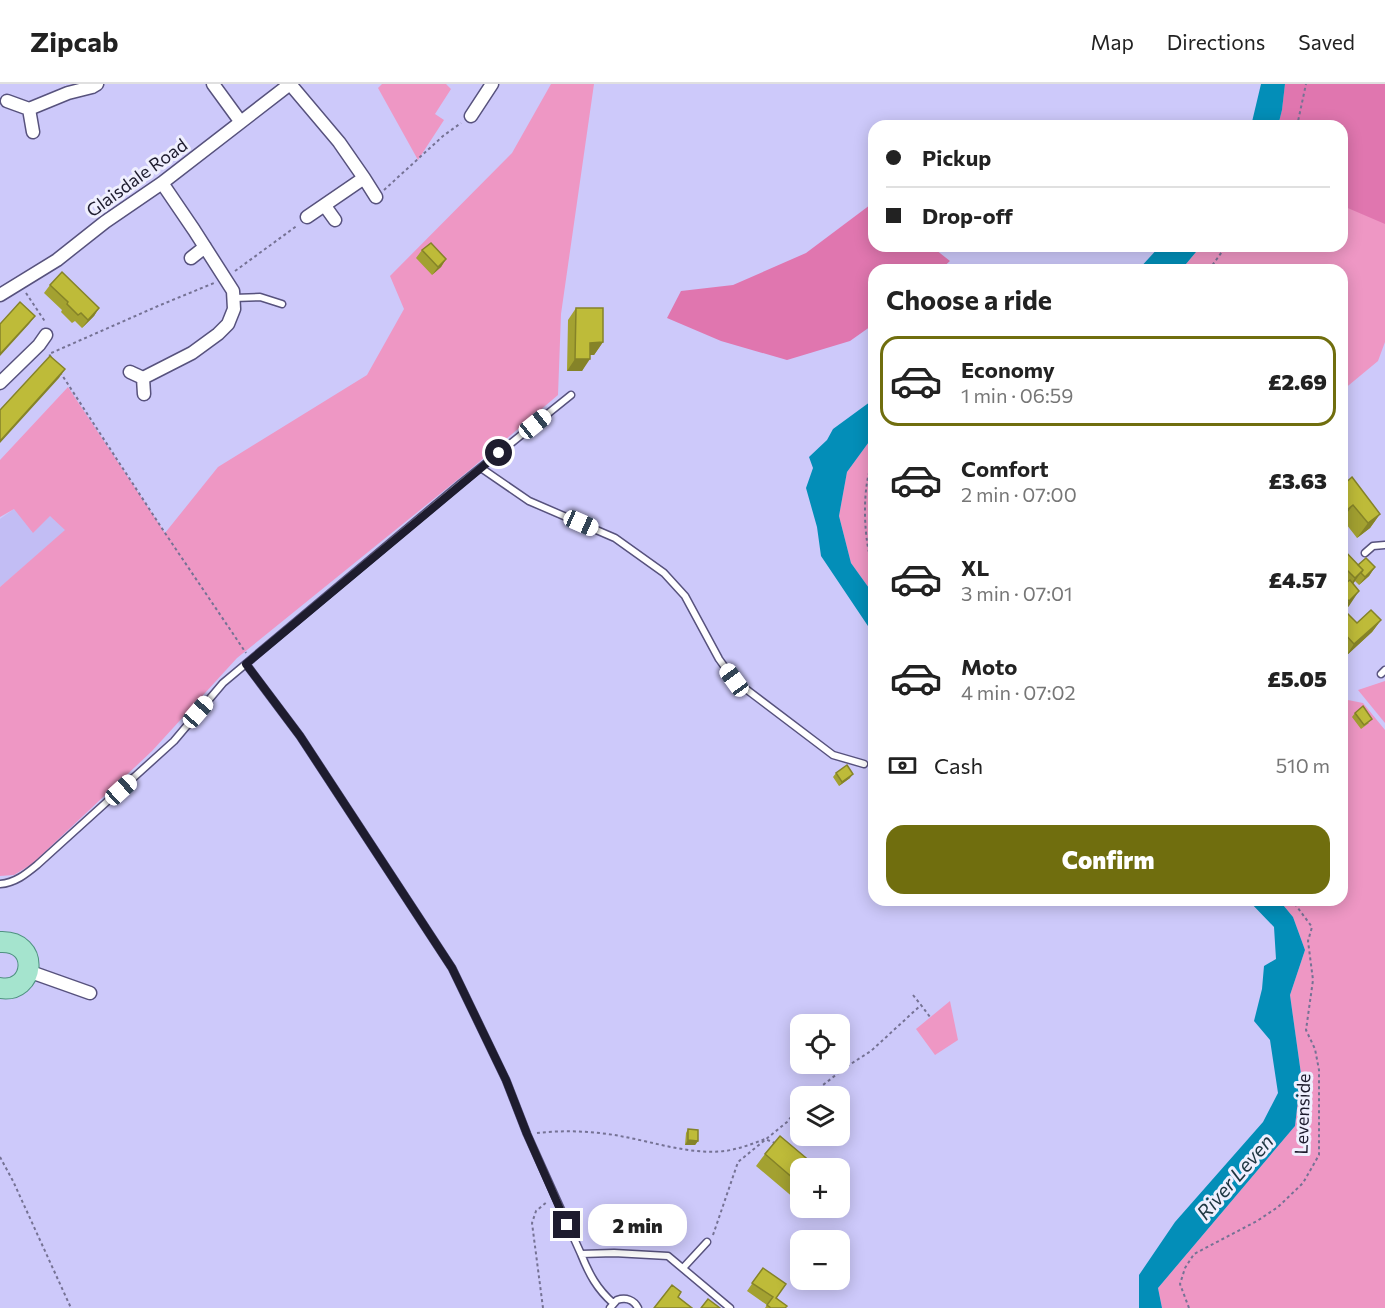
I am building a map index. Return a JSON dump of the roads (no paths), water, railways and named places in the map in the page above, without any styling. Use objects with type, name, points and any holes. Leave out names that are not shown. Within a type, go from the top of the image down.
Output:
[{"type":"main road","points":[[0,941],[23,948],[27,955],[28,971],[20,984],[12,988],[0,988]]},
{"type":"street","points":[[7,101],[29,109],[68,88],[92,87],[97,84]]},
{"type":"street","points":[[213,84],[240,121]]},
{"type":"street","points":[[290,84],[339,142],[376,197]]},
{"type":"street","name":"Glaisdale Road","points":[[1,294],[57,260],[105,222],[213,146],[240,121],[290,84]]},
{"type":"street","points":[[465,100],[474,111],[492,84]]},
{"type":"street","points":[[29,109],[33,132]]},
{"type":"street","points":[[307,218],[363,178]]},
{"type":"street","points":[[143,378],[192,353],[218,334],[228,324],[234,309],[233,291],[162,183]]},
{"type":"street","points":[[326,206],[335,220]]},
{"type":"street","points":[[190,258],[205,247]]},
{"type":"street","points":[[0,383],[42,340],[51,358]]},
{"type":"street","points":[[130,372],[143,378]]},
{"type":"street","points":[[143,378],[144,394]]},
{"type":"street","points":[[28,971],[90,993]]},
{"type":"lane","points":[[233,298],[260,297],[282,304]]},
{"type":"lane","points":[[0,884],[7,884],[22,877],[46,858],[174,741],[224,683],[571,395]]},
{"type":"lane","points":[[481,468],[529,501],[615,538],[664,573],[685,596],[719,659],[734,680],[833,756],[864,764]]},
{"type":"lane","points":[[1365,553],[1373,546],[1385,545]]},
{"type":"lane","points":[[248,662],[306,745],[452,968],[506,1080],[527,1134],[589,1273],[612,1305],[626,1298],[638,1308]]},
{"type":"lane","points":[[683,1268],[708,1242]]},
{"type":"lane","points":[[581,1254],[668,1256],[730,1308]]},
{"type":"water","points":[[1261,84],[1285,84],[1280,120],[1252,120]]},
{"type":"water","points":[[1154,252],[1196,252],[1186,264],[1144,264]]},
{"type":"water","points":[[868,403],[868,443],[847,472],[839,516],[851,563],[868,587],[868,626],[821,556],[817,527],[806,488],[813,468],[809,457],[827,440],[833,429]]},
{"type":"water","name":"River Leven","points":[[1254,906],[1284,906],[1293,917],[1305,950],[1290,995],[1301,1074],[1295,1126],[1158,1288],[1162,1308],[1139,1308],[1139,1275],[1175,1222],[1263,1122],[1278,1093],[1270,1040],[1254,1021],[1262,989],[1264,966],[1276,959],[1274,927]]}]
